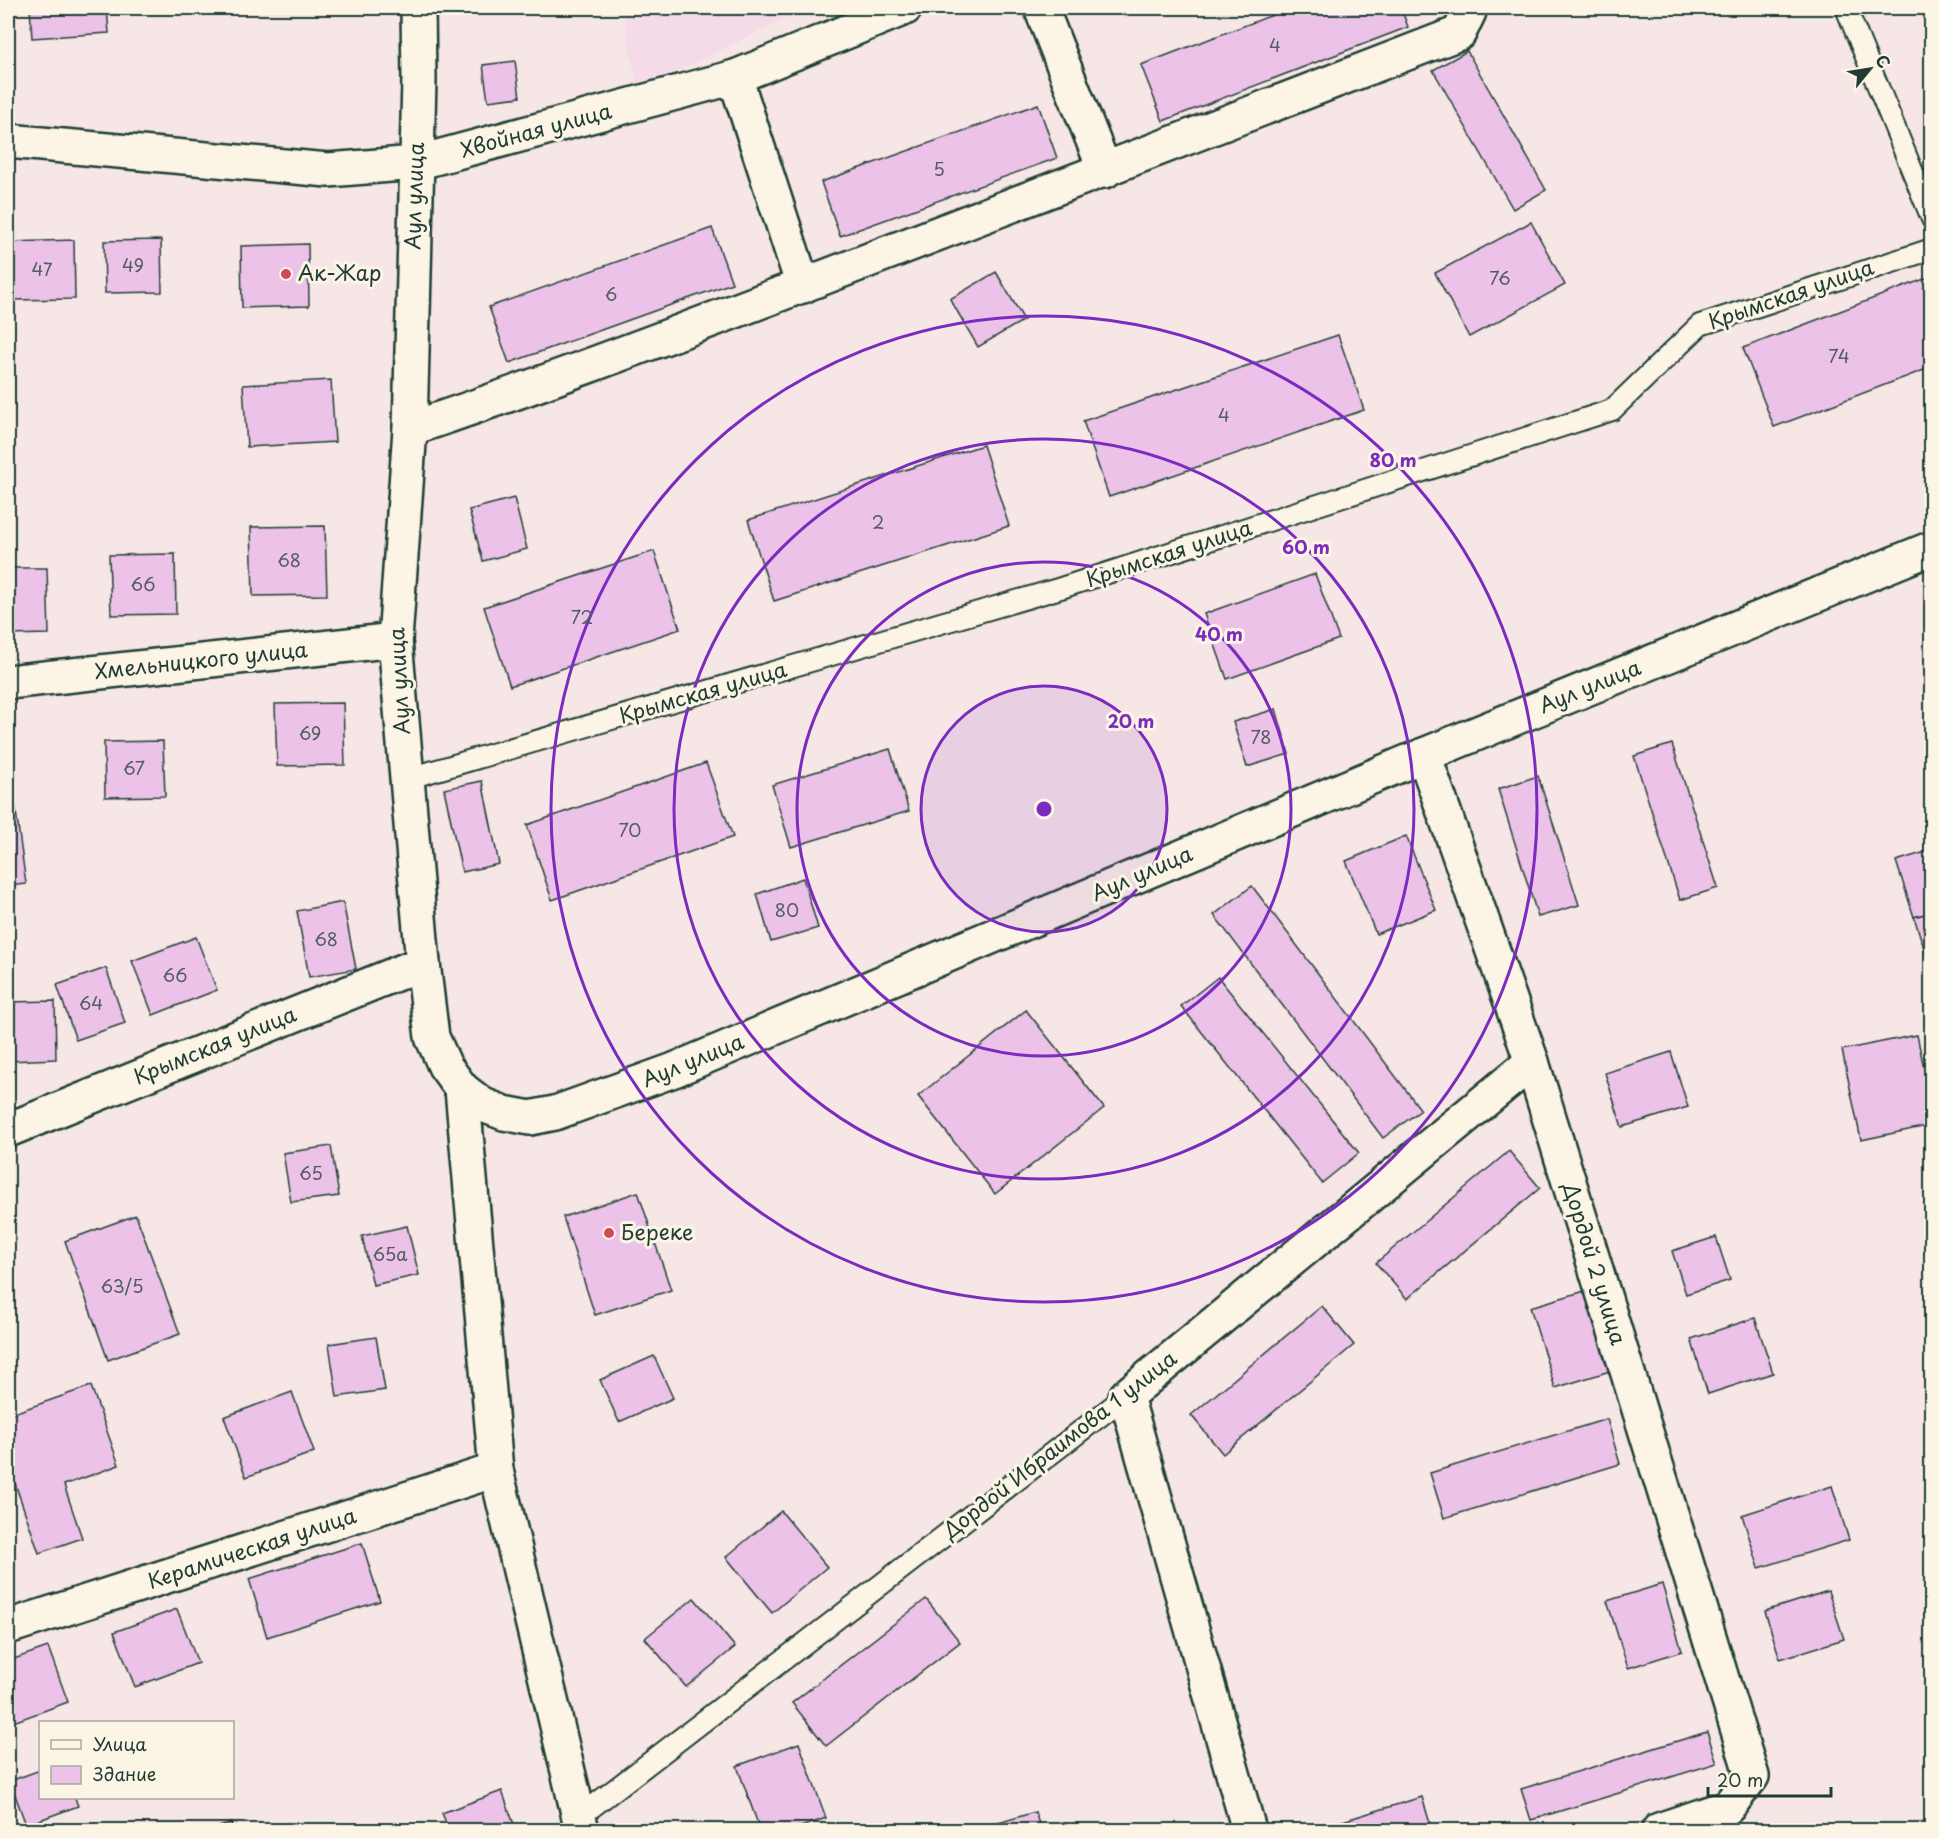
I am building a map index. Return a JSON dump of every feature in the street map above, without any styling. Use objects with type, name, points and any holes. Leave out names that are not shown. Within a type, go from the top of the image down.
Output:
[{"type":"street","name":"Аул улица","points":[[418,8],[419,80],[410,429],[395,640],[423,963],[432,1036],[445,1066],[462,1089],[483,1105],[504,1113],[530,1118],[555,1113],[674,1070],[1424,755],[1932,548]]},
{"type":"street","name":"Хвойная улица","points":[[8,141],[328,170],[416,163],[735,77],[905,8]]},
{"type":"street","points":[[1041,8],[1105,171]]},
{"type":"street","points":[[410,429],[511,395],[803,286],[1460,33],[1469,12],[1468,8]]},
{"type":"street","points":[[735,77],[803,286]]},
{"type":"street","name":"Хмельницкого улица","points":[[8,682],[395,640]]},
{"type":"street","name":"Дордой 2 улица","points":[[1424,755],[1532,1062],[1752,1776],[1728,1807],[1659,1830]]},
{"type":"street","name":"Крымская улица","points":[[8,1130],[423,963]]},
{"type":"street","name":"Дордой Ибраимова 1 улица","points":[[1126,1396],[1532,1062]]},
{"type":"street","points":[[462,1089],[496,1470],[580,1824]]},
{"type":"street","points":[[1126,1396],[1249,1830]]},
{"type":"street","name":"Керамическая улица","points":[[8,1627],[496,1470]]},
{"type":"lane","points":[[1846,8],[1932,219]]},
{"type":"lane","name":"Крымская улица","points":[[406,779],[1061,588],[1612,410],[1700,325],[1932,249]]},
{"type":"lane","name":"Дордой Ибраимова 1 улица","points":[[580,1824],[1126,1396]]},
{"type":"shaded area","points":[[622,8],[807,8],[638,90]]},
{"type":"building","points":[[30,8],[107,8],[109,33],[32,38]]},
{"type":"building","points":[[1291,8],[1401,8],[1408,27],[1163,121],[1141,65]]},
{"type":"building","points":[[1467,51],[1546,190],[1513,209],[1433,70]]},
{"type":"building","points":[[515,61],[520,97],[488,101],[483,65]]},
{"type":"building","points":[[1038,104],[1057,158],[840,236],[821,182]]},
{"type":"building","points":[[1531,222],[1565,285],[1469,337],[1435,273]]},
{"type":"building","points":[[712,228],[732,283],[509,363],[489,307]]},
{"type":"building","points":[[74,240],[75,299],[11,300],[10,242]]},
{"type":"building","points":[[161,240],[162,292],[105,293],[104,241]]},
{"type":"building","points":[[308,244],[309,306],[242,308],[241,246]]},
{"type":"building","points":[[996,272],[1024,320],[978,347],[950,299]]},
{"type":"building","points":[[1932,276],[1932,367],[1774,427],[1743,348]]},
{"type":"building","points":[[1338,335],[1364,410],[1109,497],[1083,421]]},
{"type":"building","points":[[331,380],[335,442],[247,447],[243,385]]},
{"type":"building","points":[[983,445],[1009,526],[774,601],[748,520]]},
{"type":"building","points":[[514,498],[527,549],[483,561],[469,510]]},
{"type":"building","points":[[325,526],[327,595],[253,596],[251,527]]},
{"type":"building","points":[[654,551],[680,629],[510,686],[484,607]]},
{"type":"building","points":[[175,554],[176,614],[111,615],[109,555]]},
{"type":"building","points":[[8,568],[47,568],[49,634],[8,635]]},
{"type":"building","points":[[1315,574],[1339,639],[1227,679],[1204,614]]},
{"type":"building","points":[[343,703],[345,765],[277,766],[275,704]]},
{"type":"building","points":[[1276,709],[1289,754],[1247,767],[1233,722]]},
{"type":"building","points":[[163,741],[165,796],[105,797],[104,742]]},
{"type":"building","points":[[1672,744],[1718,888],[1680,900],[1634,756]]},
{"type":"building","points":[[890,749],[909,811],[791,847],[772,785]]},
{"type":"building","points":[[8,753],[26,884],[8,886]]},
{"type":"building","points":[[706,763],[733,837],[552,900],[527,825]]},
{"type":"building","points":[[1538,776],[1579,905],[1538,917],[1498,789]]},
{"type":"building","points":[[482,781],[499,864],[462,872],[444,789]]},
{"type":"building","points":[[1406,836],[1436,910],[1376,934],[1346,861]]},
{"type":"building","points":[[1932,850],[1932,912],[1914,917],[1896,861]]},
{"type":"building","points":[[803,878],[818,928],[771,942],[757,894]]},
{"type":"building","points":[[1252,886],[1421,1110],[1383,1138],[1214,915]]},
{"type":"building","points":[[343,902],[356,969],[309,977],[297,911]]},
{"type":"building","points":[[1932,912],[1932,973],[1914,917]]},
{"type":"building","points":[[196,937],[217,990],[153,1015],[132,961]]},
{"type":"building","points":[[106,968],[125,1023],[76,1040],[57,985]]},
{"type":"building","points":[[1218,977],[1359,1153],[1322,1183],[1181,1006]]},
{"type":"building","points":[[55,1001],[56,1059],[8,1061],[8,1002]]},
{"type":"building","points":[[1026,1010],[1104,1108],[995,1194],[918,1096]]},
{"type":"building","points":[[1917,1035],[1932,1106],[1932,1125],[1861,1140],[1842,1050]]},
{"type":"building","points":[[1671,1052],[1688,1107],[1622,1127],[1605,1073]]},
{"type":"building","points":[[331,1146],[339,1196],[291,1202],[283,1153]]},
{"type":"building","points":[[1509,1151],[1540,1188],[1407,1299],[1376,1263]]},
{"type":"building","points":[[638,1192],[671,1290],[595,1315],[563,1217]]},
{"type":"building","points":[[136,1215],[180,1334],[108,1360],[65,1241]]},
{"type":"building","points":[[407,1226],[419,1275],[373,1285],[362,1236]]},
{"type":"building","points":[[1716,1237],[1730,1280],[1686,1294],[1672,1251]]},
{"type":"building","points":[[1585,1291],[1610,1371],[1555,1388],[1530,1307]]},
{"type":"building","points":[[1322,1306],[1354,1345],[1223,1454],[1191,1415]]},
{"type":"building","points":[[1755,1318],[1773,1373],[1708,1394],[1691,1339]]},
{"type":"building","points":[[376,1337],[385,1390],[337,1397],[329,1344]]},
{"type":"building","points":[[654,1356],[673,1398],[619,1422],[600,1380]]},
{"type":"building","points":[[91,1386],[119,1465],[64,1485],[82,1538],[39,1553],[8,1463],[8,1415]]},
{"type":"building","points":[[292,1392],[314,1452],[246,1477],[224,1417]]},
{"type":"building","points":[[1607,1419],[1620,1464],[1444,1518],[1430,1473]]},
{"type":"building","points":[[1832,1486],[1849,1540],[1759,1568],[1742,1515]]},
{"type":"building","points":[[781,1511],[827,1567],[772,1613],[726,1557]]},
{"type":"building","points":[[362,1543],[380,1601],[267,1637],[249,1579]]},
{"type":"building","points":[[1662,1584],[1682,1651],[1628,1668],[1607,1601]]},
{"type":"building","points":[[1828,1591],[1844,1639],[1780,1659],[1765,1611]]},
{"type":"building","points":[[694,1598],[735,1647],[686,1687],[645,1638]]},
{"type":"building","points":[[926,1599],[960,1642],[826,1746],[792,1703]]},
{"type":"building","points":[[177,1609],[198,1663],[135,1687],[114,1632]]},
{"type":"building","points":[[48,1647],[68,1702],[8,1724],[8,1661]]},
{"type":"building","points":[[1707,1732],[1717,1763],[1531,1820],[1521,1789]]},
{"type":"building","points":[[799,1743],[826,1818],[793,1830],[760,1830],[737,1766]]},
{"type":"building","points":[[39,1770],[39,1799],[75,1799],[78,1806],[26,1825],[10,1781]]},
{"type":"building","points":[[502,1791],[516,1830],[449,1830],[442,1813]]},
{"type":"building","points":[[1422,1797],[1432,1830],[1313,1830]]},
{"type":"building","points":[[1035,1812],[1041,1830],[975,1830]]},
{"type":"building","points":[[231,1823],[234,1830],[210,1830]]},
{"type":"place","name":"Ак-Жар","points":[[286,274]]},
{"type":"place","name":"Береке","points":[[609,1233]]}]
